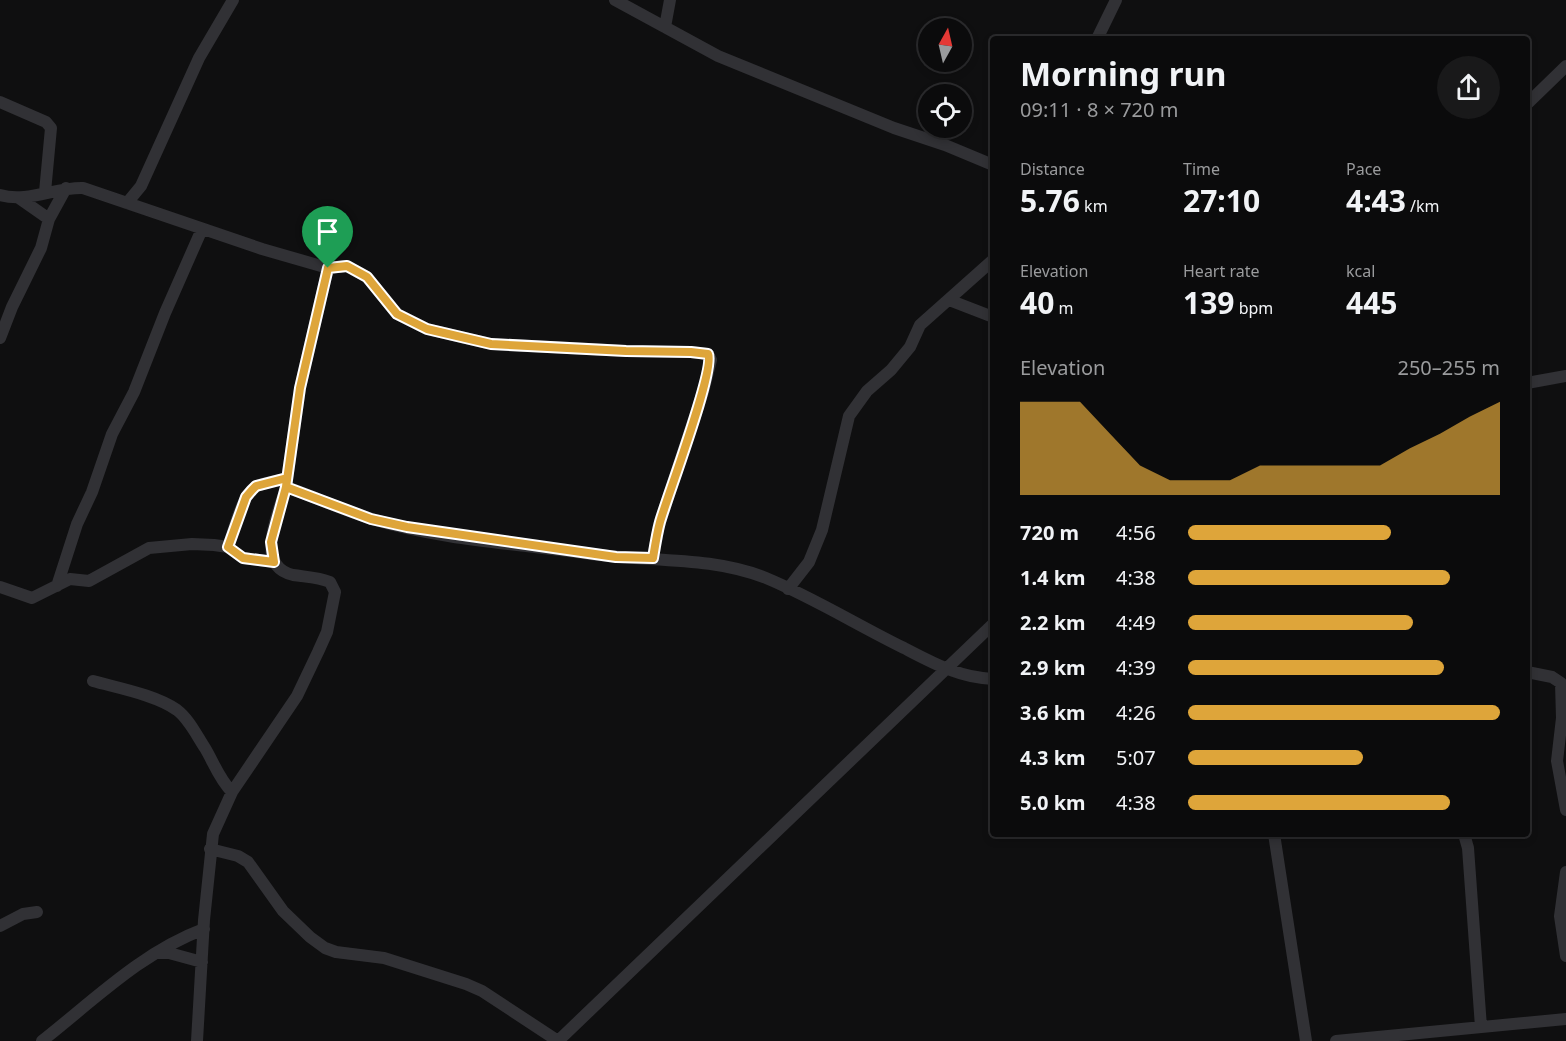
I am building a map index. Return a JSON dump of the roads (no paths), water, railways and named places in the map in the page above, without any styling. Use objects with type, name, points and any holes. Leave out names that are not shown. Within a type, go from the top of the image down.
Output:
[{"type":"street","points":[[127,203],[141,186],[199,58],[233,0]]},
{"type":"street","points":[[615,0],[718,56],[894,128],[945,145],[990,164]]},
{"type":"street","points":[[664,27],[670,0]]},
{"type":"street","points":[[1098,36],[1116,0]]},
{"type":"street","points":[[1530,101],[1566,66]]},
{"type":"street","points":[[0,102],[46,122],[51,128],[45,192]]},
{"type":"street","points":[[141,186],[147,210]]},
{"type":"street","points":[[0,336],[41,248],[49,219],[66,188]]},
{"type":"street","points":[[0,195],[19,198],[66,188],[83,188],[202,229],[328,268],[347,266],[367,277],[397,314],[427,329],[491,344],[708,354],[711,360],[703,392],[663,513],[653,558]]},
{"type":"street","points":[[19,198],[49,219]]},
{"type":"street","points":[[57,586],[77,524],[92,492],[112,434],[134,392],[165,313],[202,229]]},
{"type":"street","points":[[788,589],[809,562],[822,530],[849,416],[867,391],[891,370],[910,347],[920,325],[990,263]]},
{"type":"street","points":[[197,1041],[210,849],[213,834],[232,792],[297,696],[327,632],[335,592],[330,582],[283,571],[272,556],[276,523],[287,483],[300,388],[328,268]]},
{"type":"street","points":[[949,300],[990,316]]},
{"type":"street","points":[[1530,382],[1566,376]]},
{"type":"street","points":[[228,547],[246,497],[252,490],[256,486],[287,483],[371,519],[407,527],[616,557],[653,558],[745,571],[788,589],[946,669],[974,679],[990,679]]},
{"type":"street","points":[[0,587],[32,598],[70,579],[89,581],[149,548],[192,543],[228,547],[240,556],[254,559],[272,556]]},
{"type":"street","points":[[210,849],[238,856],[248,862],[284,911],[310,937],[325,948],[384,958],[465,984],[482,991],[558,1041],[990,627]]},
{"type":"street","points":[[1530,673],[1552,677],[1561,683],[1562,718],[1557,761],[1566,810]]},
{"type":"street","points":[[93,681],[136,693],[178,711],[206,750],[223,783],[232,792]]},
{"type":"street","points":[[1274,837],[1306,1041]]},
{"type":"street","points":[[1465,837],[1468,848],[1481,1028]]},
{"type":"street","points":[[1566,872],[1560,916],[1566,956]]},
{"type":"street","points":[[0,926],[23,914],[37,912]]},
{"type":"street","points":[[42,1041],[154,953],[204,928]]},
{"type":"street","points":[[154,953],[169,953],[202,962]]},
{"type":"street","points":[[1336,1041],[1566,1019]]}]
